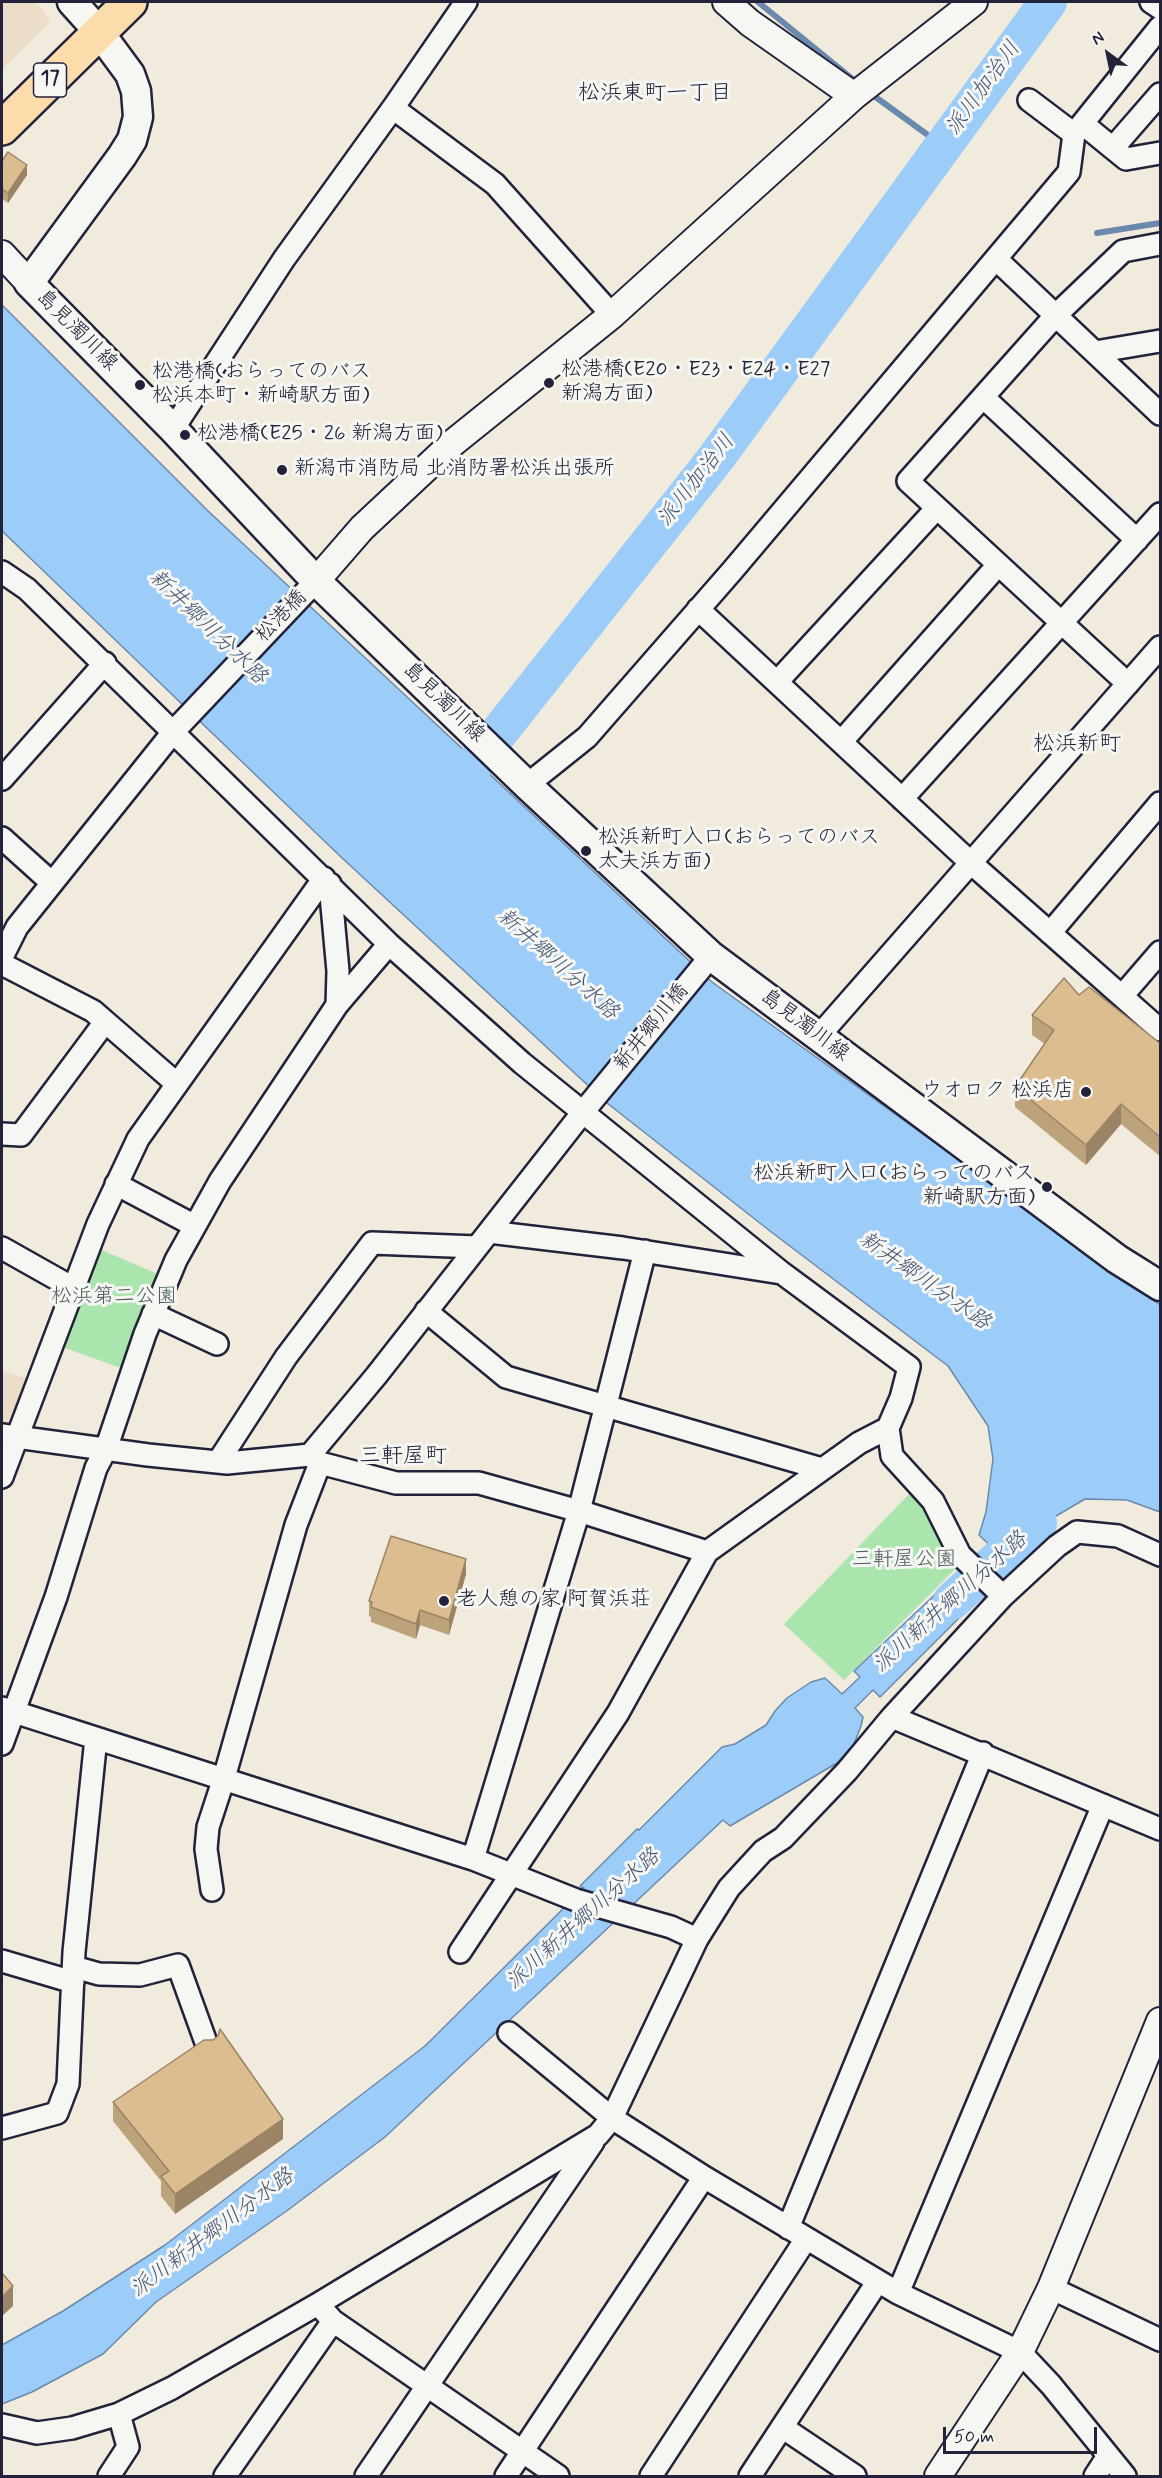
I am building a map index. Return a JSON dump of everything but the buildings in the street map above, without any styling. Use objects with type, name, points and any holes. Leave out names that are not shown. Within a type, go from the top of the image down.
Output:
[{"type":"main road","name":"島見濁川線","points":[[72,2],[99,32],[132,80],[138,102],[136,127],[122,156],[29,283],[173,429],[316,581],[527,785],[703,966],[818,1036],[1117,1260],[1161,1286]]},
{"type":"main road","name":"17","points":[[2,128],[130,2]]},
{"type":"street","points":[[173,429],[284,259],[466,2]]},
{"type":"street","points":[[726,2],[750,23],[854,96]]},
{"type":"street","points":[[316,581],[362,528],[454,442],[612,315],[854,96],[974,2]]},
{"type":"street","points":[[1151,2],[1161,8]]},
{"type":"street","points":[[527,785],[587,736],[698,609],[1069,172],[1078,129],[1161,27]]},
{"type":"street","points":[[1113,148],[1161,94]]},
{"type":"street","points":[[1029,100],[1113,148],[1126,159],[1161,153]]},
{"type":"street","points":[[393,108],[495,184],[612,315]]},
{"type":"street","points":[[1128,684],[908,482],[1056,315],[1123,251],[1161,244]]},
{"type":"street","points":[[2,254],[29,283]]},
{"type":"street","points":[[996,259],[1161,414]]},
{"type":"street","points":[[1095,352],[1161,341]]},
{"type":"street","points":[[983,397],[1137,540]]},
{"type":"street","points":[[777,682],[937,508]]},
{"type":"street","points":[[902,799],[1161,514]]},
{"type":"street","points":[[841,742],[998,564]]},
{"type":"street","points":[[2,572],[27,588],[389,944],[522,1063],[589,1106],[782,1273],[909,1367],[901,1398],[888,1428],[892,1456],[933,1501],[960,1555],[1003,1596]]},
{"type":"street","name":"松港橋","points":[[2,957],[17,927],[174,731],[316,581]]},
{"type":"street","points":[[698,609],[971,863],[1161,1030]]},
{"type":"street","points":[[818,1036],[1161,647]]},
{"type":"street","points":[[2,779],[105,663]]},
{"type":"street","points":[[1050,933],[1161,802]]},
{"type":"street","points":[[2,838],[52,883]]},
{"type":"street","points":[[327,881],[338,971],[337,1005]]},
{"type":"street","points":[[2,1477],[9,1435],[73,1288],[98,1224],[138,1139],[327,881]]},
{"type":"street","points":[[2,1744],[7,1710],[56,1597],[96,1468],[106,1449],[153,1314],[176,1260],[220,1181],[337,1005],[389,944]]},
{"type":"street","points":[[1122,996],[1161,952]]},
{"type":"street","points":[[2,964],[93,1011],[177,1084]]},
{"type":"street","name":"新井郷川橋","points":[[212,1890],[206,1849],[208,1827],[315,1459],[426,1311],[703,966]]},
{"type":"street","points":[[2,1134],[21,1135],[105,1022]]},
{"type":"street","points":[[116,1184],[195,1226]]},
{"type":"street","points":[[219,1462],[286,1357],[372,1243],[483,1239],[645,1251],[782,1273]]},
{"type":"street","points":[[2,1248],[73,1288]]},
{"type":"street","points":[[473,1859],[579,1511],[645,1251]]},
{"type":"street","points":[[426,1311],[506,1377],[822,1469]]},
{"type":"street","points":[[153,1314],[217,1344]]},
{"type":"street","points":[[460,1952],[618,1713],[707,1552],[859,1443],[888,1428]]},
{"type":"street","points":[[9,1435],[219,1462],[315,1459],[396,1483],[479,1483],[579,1511],[707,1552]]},
{"type":"street","points":[[366,2476],[598,2135],[612,2118],[697,1939],[729,1888],[763,1851],[783,1838],[847,1771],[892,1717],[1003,1596],[1057,1546],[1077,1532],[1118,1536],[1161,1555]]},
{"type":"street","points":[[7,1710],[473,1859],[576,1900],[671,1927],[697,1939]]},
{"type":"street","points":[[892,1717],[1161,1828]]},
{"type":"street","points":[[2,2128],[57,2113],[68,2084],[73,1974],[96,1738]]},
{"type":"street","points":[[788,2228],[983,1753]]},
{"type":"street","points":[[898,2293],[1103,1805]]},
{"type":"street","points":[[2,1961],[73,1974],[140,1975],[178,1965],[208,2048]]},
{"type":"street","points":[[938,2476],[1020,2352],[1051,2288],[1161,2021]]},
{"type":"street","points":[[509,2033],[612,2118],[704,2177],[898,2293],[1020,2352],[1051,2385],[1125,2476]]},
{"type":"street","points":[[2,2425],[37,2433],[72,2428],[119,2414],[172,2388],[318,2304],[598,2135]]},
{"type":"street","points":[[506,2476],[704,2177]]},
{"type":"street","points":[[651,2476],[806,2239]]},
{"type":"street","points":[[750,2476],[878,2281]]},
{"type":"street","points":[[1051,2288],[1161,2340]]},
{"type":"street","points":[[318,2304],[333,2321],[558,2476]]},
{"type":"street","points":[[225,2476],[333,2321]]},
{"type":"street","points":[[109,2476],[128,2447],[119,2414]]},
{"type":"street","points":[[782,2427],[855,2476]]},
{"type":"street","points":[[1095,2476],[1108,2456]]},
{"type":"shaded area","points":[[2,2],[37,2],[50,22],[2,70]]},
{"type":"shaded area","points":[[2,1371],[31,1379],[2,1463]]},
{"type":"green space","name":"松浜第二公園","points":[[97,1248],[160,1275],[124,1369],[62,1347]]},
{"type":"green space","name":"三軒屋公園","points":[[911,1492],[924,1510],[956,1568],[844,1680],[784,1624]]},
{"type":"water","name":"新井郷川分水路","points":[[2,305],[207,510],[712,982],[1160,1305],[1160,1512],[1127,1500],[1085,1499],[1056,1516],[1007,1562],[979,1535],[986,1512],[993,1459],[988,1426],[948,1366],[770,1231],[607,1103],[341,857],[2,531]]},
{"type":"water","points":[[961,1570],[984,1593],[880,1697],[873,1690],[855,1708],[863,1717],[861,1726],[854,1744],[837,1763],[730,1826],[723,1820],[385,2137],[288,2210],[156,2302],[103,2354],[32,2392],[2,2404],[2,2345],[63,2311],[165,2245],[425,2046],[584,1888],[580,1886],[722,1747],[735,1744],[766,1725],[787,1698],[811,1682],[825,1678],[842,1694],[860,1677],[854,1671]]},
{"type":"waterway","points":[[758,2],[860,85]]},
{"type":"waterway","name":"派川加治川","points":[[444,802],[716,458],[1048,2]]},
{"type":"waterway","points":[[870,93],[943,146]]},
{"type":"waterway","points":[[1097,233],[1160,223]]},
{"type":"waterway","name":"派川新井郷川分水路","points":[[952,1601],[1038,1523]]},
{"type":"place","name":"松港橋(E20・E23・E24・E27 新潟方面)","points":[[549,383]]},
{"type":"place","name":"松港橋(おらってのバス 松浜本町・新崎駅方面)","points":[[140,385]]},
{"type":"place","name":"松港橋(E25・26 新潟方面)","points":[[185,435]]},
{"type":"place","name":"新潟市消防局 北消防署松浜出張所","points":[[282,470]]},
{"type":"place","name":"松浜新町入口(おらってのバス 太夫浜方面)","points":[[586,851]]},
{"type":"place","name":"ウオロク 松浜店","points":[[1086,1092]]},
{"type":"place","name":"松浜新町入口(おらってのバス 新崎駅方面)","points":[[1047,1187]]},
{"type":"place","name":"老人憩の家 阿賀浜荘","points":[[444,1601]]},
{"type":"district","name":"松浜東町一丁目","points":[[655,94]]},
{"type":"district","name":"松浜新町","points":[[1077,745]]},
{"type":"district","name":"三軒屋町","points":[[403,1457]]}]
